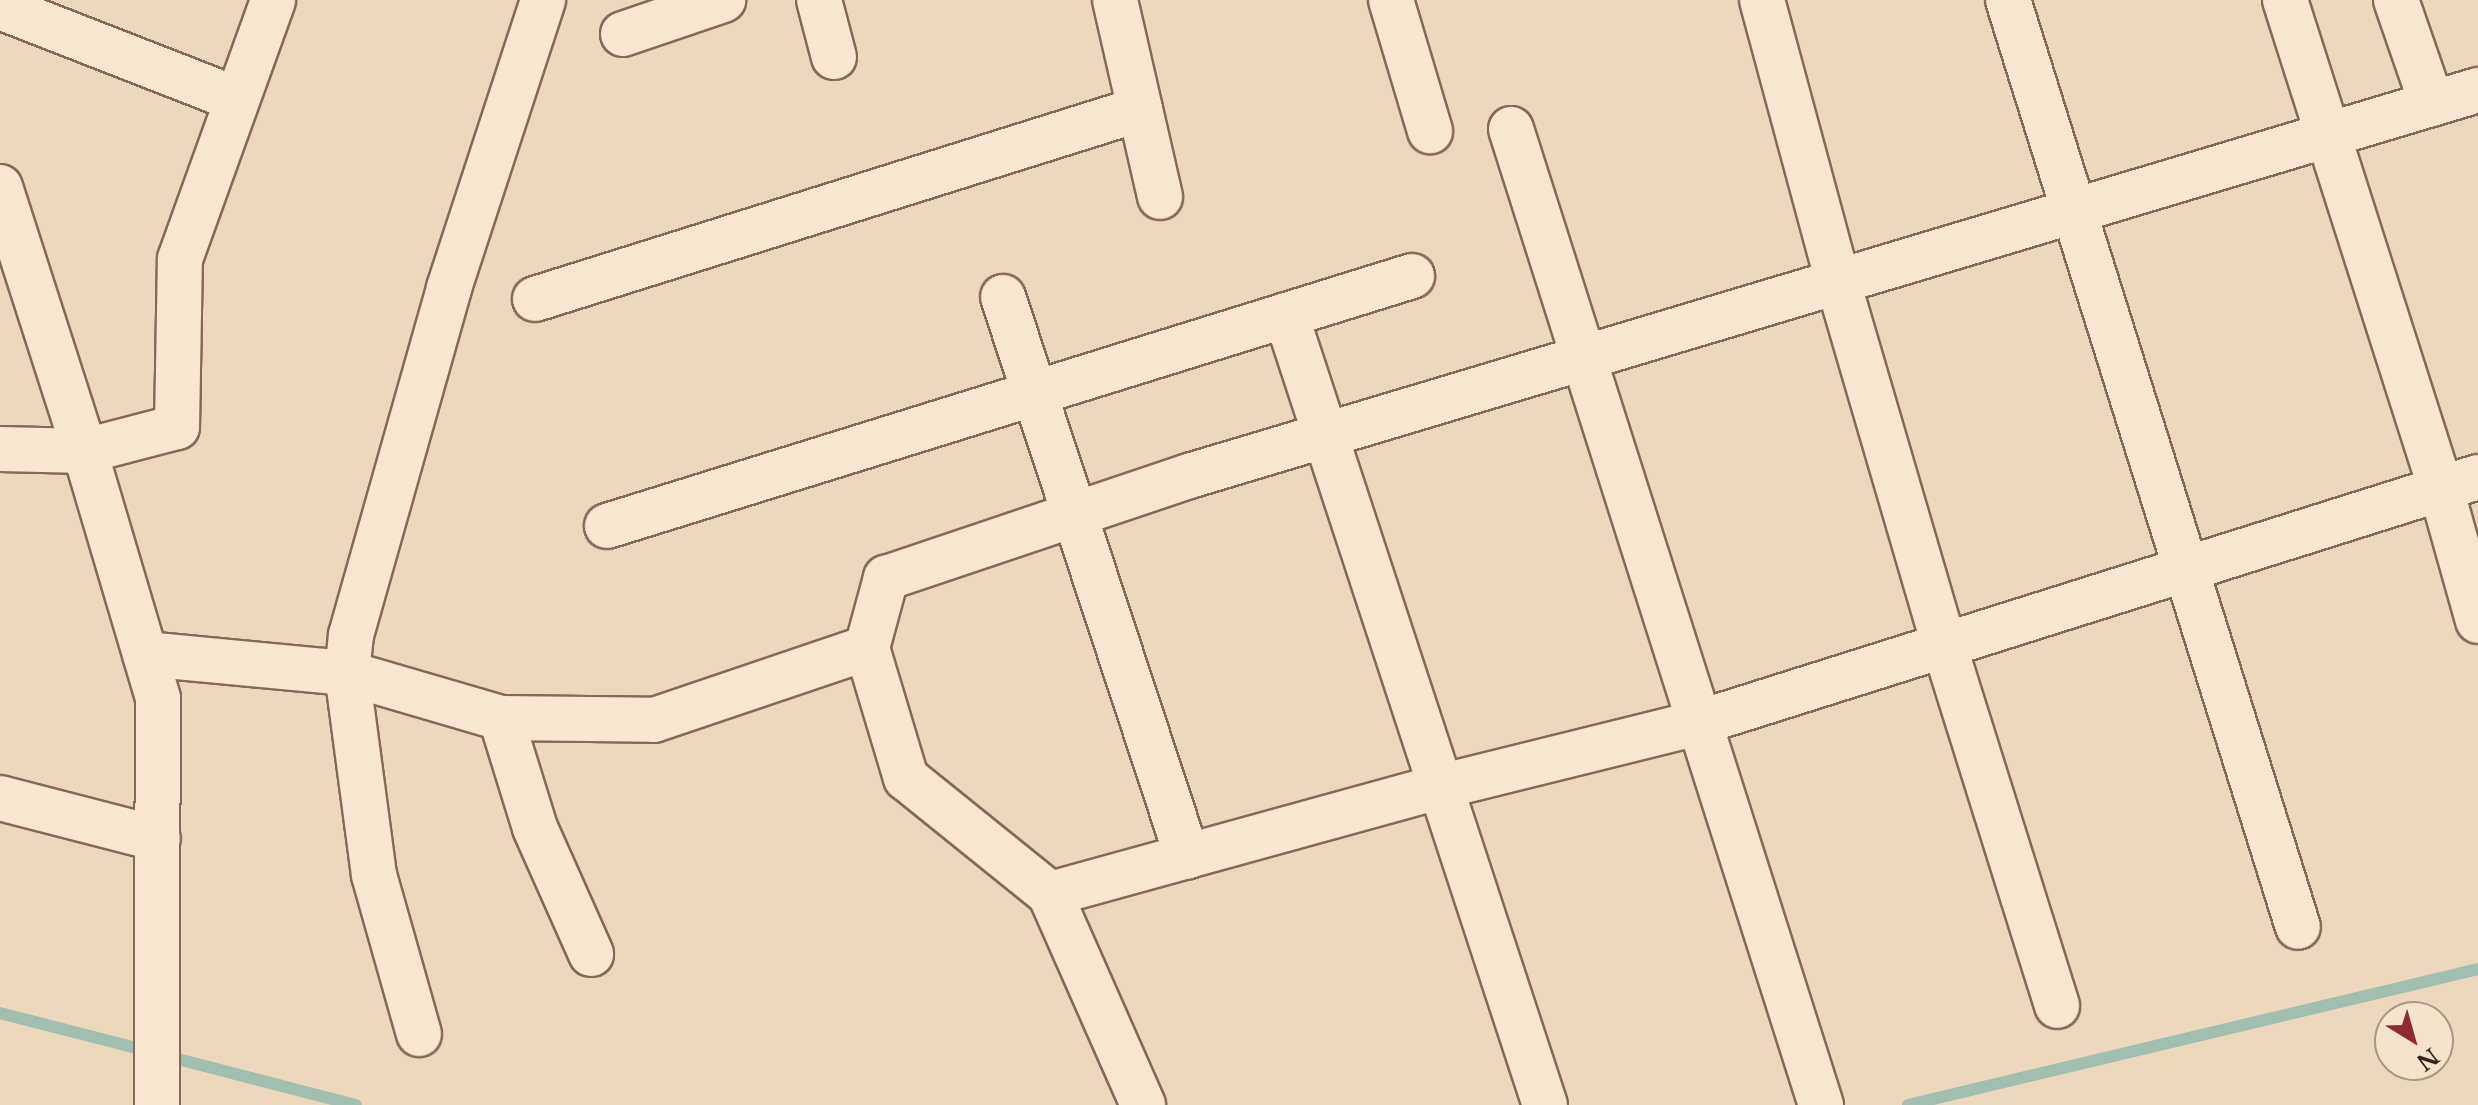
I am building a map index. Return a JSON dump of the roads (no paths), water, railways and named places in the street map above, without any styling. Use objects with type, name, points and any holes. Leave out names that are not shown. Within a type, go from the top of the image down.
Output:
[{"type":"street","points":[[0,449],[85,451],[177,427],[180,259],[273,0]]},
{"type":"street","points":[[419,1034],[374,875],[347,673],[351,635],[445,303],[543,0]]},
{"type":"street","points":[[623,34],[723,0]]},
{"type":"street","points":[[819,0],[834,57]]},
{"type":"street","points":[[1115,0],[1160,197]]},
{"type":"street","points":[[1391,0],[1430,131]]},
{"type":"street","points":[[1762,0],[1838,282],[1945,648],[2057,1006]]},
{"type":"street","points":[[2008,0],[2298,927]]},
{"type":"street","points":[[2285,0],[2327,135],[2459,483],[2478,621]]},
{"type":"street","points":[[2396,0],[2432,104]]},
{"type":"street","points":[[0,7],[236,99]]},
{"type":"street","points":[[1143,1105],[1050,894],[906,778],[867,648],[886,578],[1323,436],[2478,90]]},
{"type":"street","points":[[535,299],[1140,109]]},
{"type":"street","points":[[1511,129],[1586,357],[1821,1105]]},
{"type":"street","points":[[0,187],[85,451],[158,698],[157,1105]]},
{"type":"street","points":[[607,526],[1412,276]]},
{"type":"street","points":[[1003,297],[1187,856]]},
{"type":"street","points":[[1286,315],[1323,436],[1545,1105]]},
{"type":"street","points":[[1050,894],[1439,787],[1701,722],[1945,648],[2186,567],[2459,483]]},
{"type":"street","points":[[145,654],[347,673],[501,718],[654,720],[867,648]]},
{"type":"street","points":[[501,718],[535,828],[591,954]]},
{"type":"street","points":[[0,798],[158,839]]},
{"type":"waterway","points":[[1908,1105],[2478,969]]},
{"type":"waterway","points":[[0,1013],[148,1051]]},
{"type":"waterway","points":[[166,1056],[356,1105]]}]
